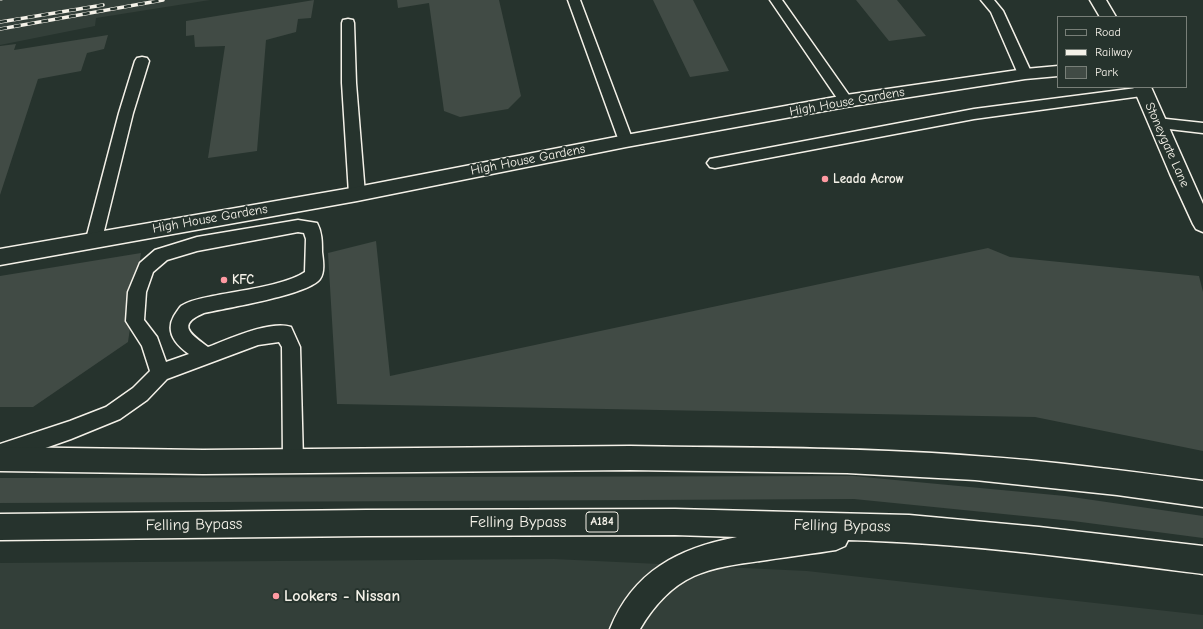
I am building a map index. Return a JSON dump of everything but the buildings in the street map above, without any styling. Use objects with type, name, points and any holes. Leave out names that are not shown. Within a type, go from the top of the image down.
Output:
[{"type":"main road","points":[[1098,0],[1107,16]]},
{"type":"main road","name":"High House Gardens","points":[[0,257],[94,239],[357,194],[626,141],[846,101],[1024,74],[1057,71]]},
{"type":"main road","name":"Stoneygate Lane","points":[[1143,89],[1203,224]]},
{"type":"main road","points":[[0,459],[203,462],[630,458],[846,461],[974,468],[1117,482],[1203,494]]},
{"type":"main road","name":"Felling Bypass","points":[[0,527],[366,522],[675,522],[909,528],[1039,540],[1203,560]]},
{"type":"main road","points":[[624,629],[633,611],[653,588],[673,572],[697,560],[730,551],[909,528]]},
{"type":"lane","points":[[574,0],[626,141]]},
{"type":"lane","points":[[776,0],[846,101]]},
{"type":"lane","points":[[987,0],[997,11],[1024,74]]},
{"type":"lane","points":[[348,23],[349,83],[357,194]]},
{"type":"lane","points":[[94,239],[126,113],[142,61]]},
{"type":"lane","points":[[716,163],[974,114],[1143,89]]},
{"type":"lane","points":[[1157,123],[1203,128]]},
{"type":"lane","points":[[160,373],[150,343],[135,321],[137,292],[146,268],[161,255],[197,244],[298,226],[311,227],[314,239],[314,267],[313,275],[305,281],[281,289],[201,306],[187,312],[181,321],[179,330],[184,340],[205,355]]},
{"type":"lane","points":[[0,454],[71,430],[113,413],[140,394],[160,373],[205,355],[257,337],[285,333],[291,347],[293,461]]},
{"type":"shaded area","points":[[0,0],[210,0],[96,18],[95,26],[0,45]]},
{"type":"shaded area","points":[[554,559],[807,571],[1203,615],[1203,629],[0,629],[0,563]]},
{"type":"green space","points":[[314,0],[311,18],[298,19],[296,32],[266,40],[257,151],[208,158],[225,46],[195,47],[194,35],[186,36],[186,21]]},
{"type":"green space","points":[[397,0],[499,0],[521,96],[508,109],[460,117],[444,111],[429,3],[398,8]]},
{"type":"green space","points":[[653,0],[693,0],[729,71],[690,77]]},
{"type":"green space","points":[[856,0],[897,0],[926,36],[889,41]]},
{"type":"green space","points":[[108,35],[104,49],[87,53],[81,71],[38,79],[0,195],[0,46],[16,44],[14,50]]},
{"type":"green space","points":[[376,241],[390,376],[988,248],[1010,257],[1199,276],[1203,292],[1203,451],[1035,417],[337,404],[328,253]]},
{"type":"green space","points":[[141,253],[128,342],[33,407],[0,407],[0,276]]},
{"type":"green space","points":[[853,476],[1065,496],[1203,516],[1203,538],[1073,521],[854,499],[0,503],[0,478]]},
{"type":"railway","points":[[0,29],[163,0]]},
{"type":"railway","points":[[0,22],[103,5]]},
{"type":"place","name":"Leada Acrow","points":[[825,179]]},
{"type":"place","name":"KFC","points":[[224,280]]},
{"type":"place","name":"Lookers - Nissan","points":[[276,596]]}]
